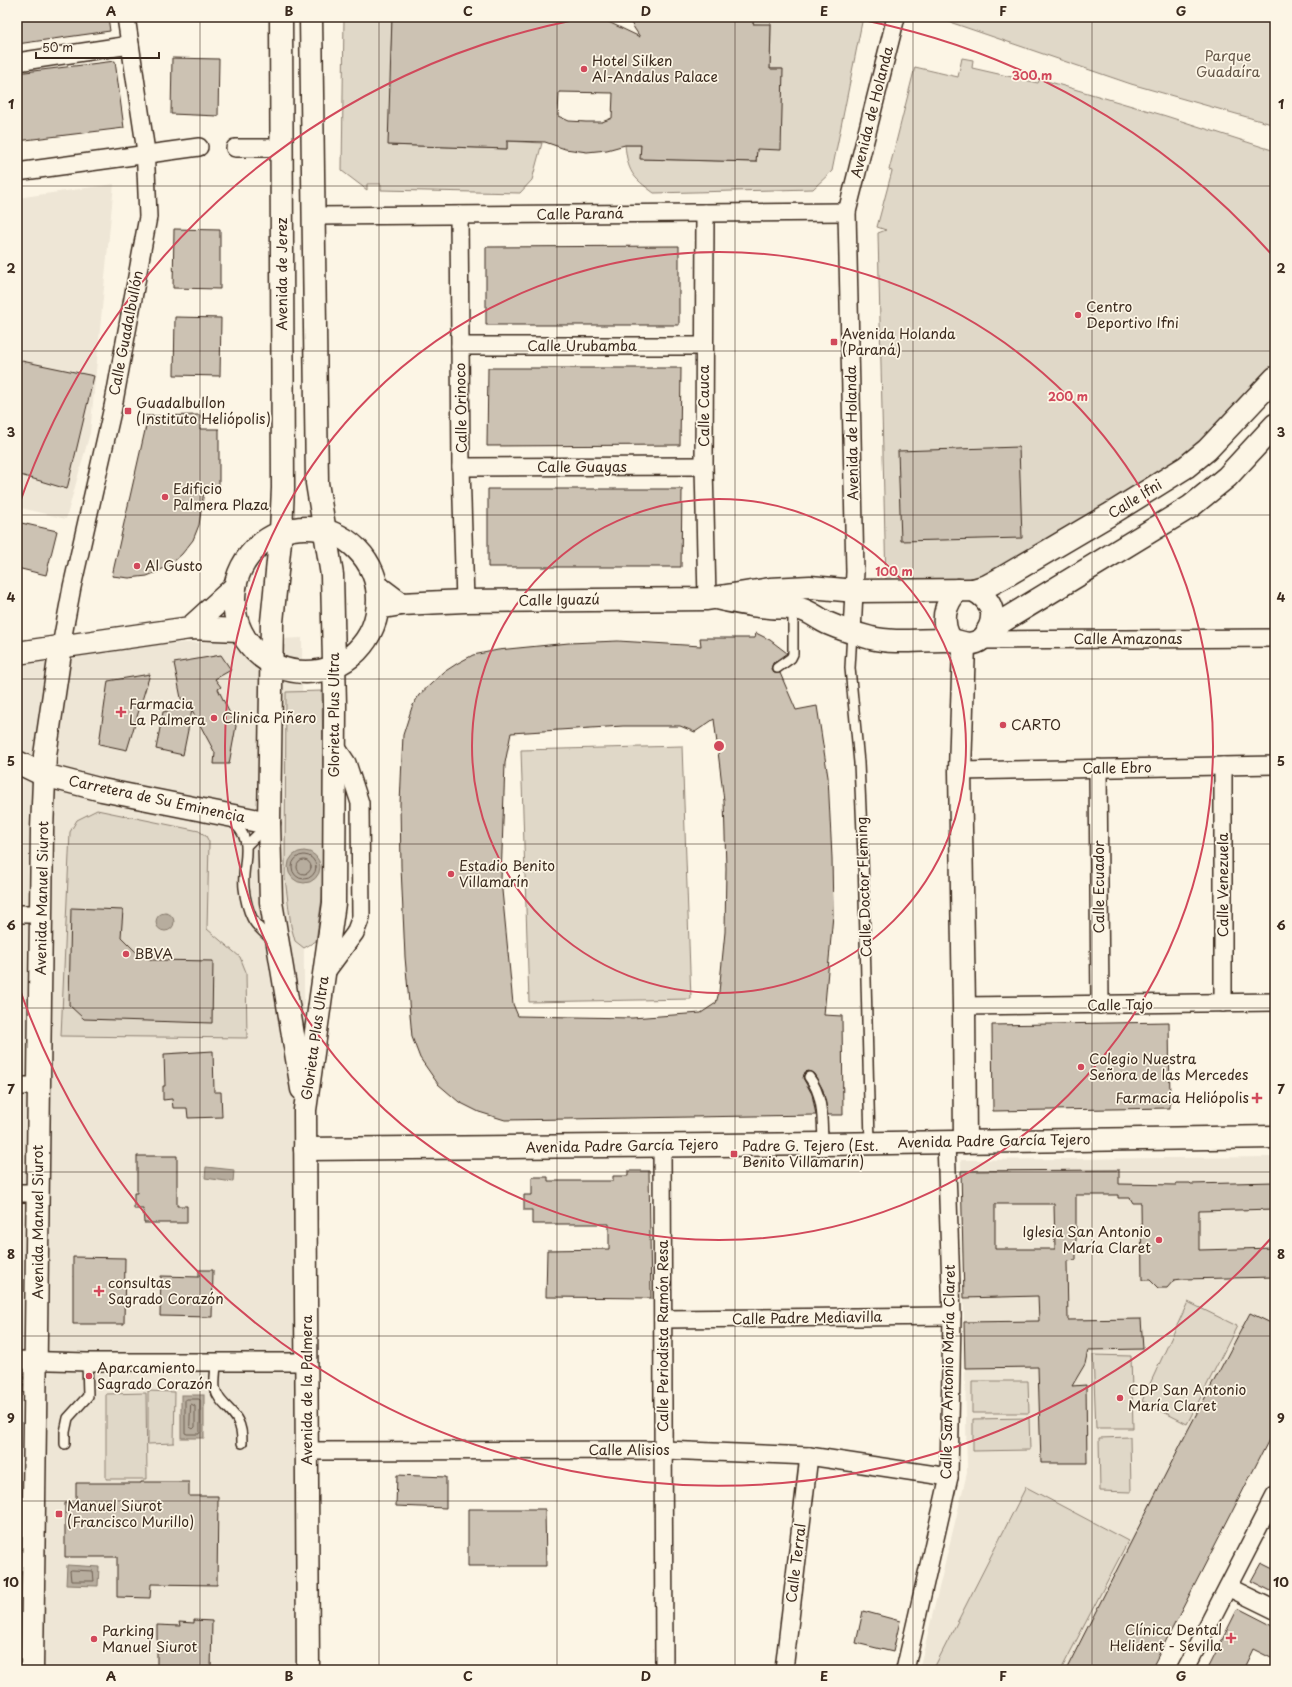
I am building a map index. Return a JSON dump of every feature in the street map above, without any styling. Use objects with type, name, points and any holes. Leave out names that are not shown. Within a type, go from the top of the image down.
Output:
[{"type":"main road","name":"Avenida de Jerez","points":[[281,17],[283,481],[281,531]]},
{"type":"main road","points":[[311,17],[317,483],[324,530]]},
{"type":"main road","name":"Calle Ifni","points":[[856,591],[966,590],[987,586],[1109,515],[1186,467],[1207,450],[1275,378]]},
{"type":"main road","points":[[971,639],[1190,506],[1227,477],[1275,425]]},
{"type":"main road","points":[[302,527],[324,530],[343,537],[359,550],[371,567],[378,597],[374,626],[365,643],[351,657],[334,667],[314,672],[292,671],[272,664],[255,652],[246,642],[239,630],[233,594],[237,574],[248,556],[262,541],[281,531],[302,527]]},
{"type":"main road","name":"Glorieta Plus Ultra","points":[[305,1110],[334,903],[335,745],[332,575],[324,530]]},
{"type":"main road","name":"Glorieta Plus Ultra","points":[[281,531],[272,622],[269,823],[271,902],[305,1110]]},
{"type":"main road","points":[[190,628],[235,587]]},
{"type":"main road","name":"Calle Iguazú","points":[[378,597],[401,604],[465,601],[711,598],[770,589],[810,587],[856,591]]},
{"type":"main road","points":[[955,1142],[964,1006],[960,771],[971,639],[992,616],[991,606],[986,598],[966,590],[949,602],[945,611],[945,627],[971,639]]},
{"type":"main road","name":"Calle Iguazú","points":[[711,598],[761,606],[802,609],[826,622],[872,638],[898,641],[971,639]]},
{"type":"main road","points":[[17,653],[190,628],[239,630]]},
{"type":"main road","name":"Avenida Manuel Siurot","points":[[27,1669],[28,1193],[39,1086],[45,755],[61,646]]},
{"type":"main road","name":"Carretera de Su Eminencia","points":[[17,762],[44,775],[102,790],[269,823]]},
{"type":"main road","name":"Avenida de la Palmera","points":[[305,1110],[308,1670]]},
{"type":"main road","name":"Avenida Padre García Tejero","points":[[305,1149],[823,1144],[1275,1137]]},
{"type":"street","name":"Calle Guadalbullón","points":[[61,646],[72,587],[113,407],[148,216],[146,154],[126,17]]},
{"type":"street","name":"Avenida de Holanda","points":[[852,632],[856,591],[846,212],[896,17]]},
{"type":"street","points":[[17,62],[130,45]]},
{"type":"street","points":[[17,172],[199,147]]},
{"type":"street","points":[[234,148],[281,148]]},
{"type":"street","name":"Calle Paraná","points":[[314,216],[846,212]]},
{"type":"street","name":"Calle Cauca","points":[[705,213],[704,466],[711,598]]},
{"type":"street","name":"Calle Orinoco","points":[[459,215],[461,467],[465,601]]},
{"type":"street","name":"Calle Urubamba","points":[[460,346],[704,346]]},
{"type":"street","name":"Calle Guayas","points":[[461,467],[704,466]]},
{"type":"street","name":"Calle Amazonas","points":[[971,639],[1275,638]]},
{"type":"street","points":[[324,975],[355,933],[361,917],[360,803],[347,763],[335,745]]},
{"type":"street","name":"Calle Ebro","points":[[960,771],[1275,765]]},
{"type":"street","name":"Calle Venezuela","points":[[1223,766],[1223,1003]]},
{"type":"street","name":"Calle Ecuador","points":[[1098,768],[1100,1005]]},
{"type":"street","points":[[17,914],[42,914]]},
{"type":"street","name":"Calle Tajo","points":[[964,1006],[1275,1002]]},
{"type":"street","points":[[17,1086],[39,1086]]},
{"type":"street","name":"Calle San Antonio María Claret","points":[[905,1670],[949,1477],[955,1142]]},
{"type":"street","name":"Calle Periodista Ramón Resa","points":[[662,1145],[664,1670]]},
{"type":"street","name":"Calle Padre Mediavilla","points":[[663,1319],[952,1316]]},
{"type":"street","points":[[27,1360],[87,1362],[307,1362]]},
{"type":"street","name":"Calle Alisios","points":[[307,1451],[664,1450],[809,1456],[949,1477]]},
{"type":"street","name":"Calle Terral","points":[[784,1670],[809,1456]]},
{"type":"street","points":[[1185,1670],[1275,1495]]},
{"type":"street","points":[[1228,1587],[1275,1610]]},
{"type":"lane","points":[[777,668],[791,658],[793,654],[792,608]]},
{"type":"lane","name":"Calle Doctor Fleming","points":[[852,632],[850,668],[859,763],[863,856],[870,1143]]},
{"type":"lane","points":[[218,813],[236,824],[244,835],[247,845],[244,888],[253,919],[278,947]]},
{"type":"lane","points":[[247,845],[269,823]]},
{"type":"lane","points":[[809,1077],[816,1086],[820,1096],[823,1144]]},
{"type":"lane","points":[[65,1444],[65,1432],[68,1418],[88,1396],[87,1362]]},
{"type":"lane","points":[[216,1362],[215,1387],[220,1397],[235,1414],[240,1424],[242,1443]]},
{"type":"shaded area","points":[[114,184],[90,433],[66,519],[17,507],[17,198]]},
{"type":"shaded area","points":[[302,638],[308,1670],[17,1670],[17,650]]},
{"type":"shaded area","name":"CDP San Antonio María Claret","points":[[1275,1157],[1275,1428],[1151,1670],[919,1670],[967,1473],[961,1160]]},
{"type":"green space","points":[[344,17],[392,17],[389,145],[507,149],[507,141],[542,143],[532,180],[520,193],[381,190],[381,184],[367,184],[367,190],[342,171]]},
{"type":"green space","points":[[753,17],[863,17],[832,171],[813,189],[654,193],[641,183],[632,173],[628,162],[625,145],[641,145],[641,159],[756,162],[757,149],[782,69],[770,69],[771,25],[753,24]]},
{"type":"green space","name":"Parque Guadaíra","points":[[935,17],[1275,17],[1275,125],[1131,84]]},
{"type":"green space","name":"Centro Deportivo Ifni","points":[[962,58],[973,60],[972,68],[1038,83],[1040,79],[1166,116],[1275,151],[1275,368],[1203,446],[981,580],[886,584],[878,233],[886,230],[877,227],[892,171],[889,170],[915,67],[958,77]]},
{"type":"green space","points":[[322,691],[324,840],[322,898],[316,941],[304,948],[295,941],[291,926],[285,878],[286,692]]},
{"type":"green space","name":"Estadio Benito Villamarín","points":[[682,746],[691,999],[529,1002],[521,750]]},
{"type":"green space","points":[[97,810],[199,831],[206,836],[209,842],[207,929],[240,957],[246,972],[247,1038],[61,1036],[70,832],[77,820]]},
{"type":"green space","points":[[1188,1302],[1237,1326],[1187,1424],[1142,1401]]},
{"type":"green space","points":[[1093,1355],[1131,1356],[1133,1428],[1096,1428]]},
{"type":"green space","points":[[972,1381],[1028,1381],[1029,1413],[972,1413]]},
{"type":"green space","points":[[148,1391],[175,1392],[174,1443],[148,1444]]},
{"type":"green space","points":[[146,1393],[147,1479],[106,1479],[106,1394]]},
{"type":"green space","points":[[1029,1418],[1030,1450],[973,1451],[973,1419]]},
{"type":"green space","points":[[1130,1437],[1131,1492],[1100,1491],[1099,1438]]},
{"type":"green space","points":[[1026,1487],[1128,1541],[1061,1670],[933,1670]]},
{"type":"water","points":[[301,851],[307,851],[317,858],[320,867],[319,873],[313,880],[307,883],[301,883],[291,876],[288,870],[288,864],[295,854]]},
{"type":"water","points":[[165,913],[171,916],[174,922],[171,928],[165,931],[159,928],[156,922],[159,916]]},
{"type":"water","points":[[206,1167],[234,1170],[233,1182],[205,1178]]},
{"type":"water","points":[[181,1395],[204,1395],[204,1438],[181,1438]]},
{"type":"water","points":[[67,1565],[99,1567],[98,1586],[66,1585]]},
{"type":"building","points":[[17,17],[108,17],[110,31],[17,44]]},
{"type":"building","points":[[392,17],[598,17],[640,37],[627,17],[753,17],[753,24],[771,24],[770,69],[783,69],[781,150],[757,149],[756,162],[640,159],[641,145],[625,145],[607,150],[587,152],[565,149],[545,142],[507,141],[507,149],[388,145]],"holes":[[[559,92],[613,93],[612,118],[602,122],[586,122],[569,121],[558,116]]]},
{"type":"building","points":[[172,58],[219,59],[218,116],[171,114]]},
{"type":"building","points":[[115,61],[124,128],[17,141],[17,73]]},
{"type":"building","points":[[174,229],[220,230],[220,289],[173,288]]},
{"type":"building","points":[[679,246],[679,325],[486,325],[486,247]]},
{"type":"building","points":[[175,317],[221,318],[220,376],[174,375]]},
{"type":"building","points":[[17,360],[94,376],[67,489],[17,474]]},
{"type":"building","points":[[488,368],[681,368],[680,445],[487,446]]},
{"type":"building","name":"Edificio Palmera Plaza","points":[[200,415],[200,429],[219,429],[219,493],[204,491],[199,525],[193,540],[182,554],[171,564],[147,576],[129,578],[112,576],[146,426],[145,416]]},
{"type":"building","points":[[1019,447],[1022,538],[901,541],[898,451]]},
{"type":"building","points":[[488,489],[682,489],[681,567],[488,567]]},
{"type":"building","points":[[17,522],[57,531],[46,575],[17,568]]},
{"type":"building","name":"Estadio Benito Villamarín","points":[[756,633],[770,640],[787,653],[773,663],[771,669],[774,673],[780,673],[796,710],[817,706],[828,777],[832,858],[833,915],[824,1015],[842,1016],[843,1115],[828,1115],[823,1090],[814,1074],[809,1071],[805,1072],[803,1078],[812,1094],[816,1115],[505,1120],[479,1112],[459,1102],[438,1084],[420,1058],[412,1037],[405,957],[400,804],[403,735],[412,707],[419,695],[444,672],[458,663],[473,655],[498,650],[569,643],[618,641],[701,646],[700,638],[755,638]],"holes":[[[714,719],[724,801],[726,868],[725,932],[719,992],[716,1003],[701,1013],[632,1018],[518,1016],[513,1004],[501,880],[505,763],[511,733],[623,726],[680,726],[695,732]]]},
{"type":"building","name":"Clinica Piñero","points":[[221,655],[231,670],[215,679],[221,687],[218,689],[236,726],[229,764],[214,764],[215,753],[192,710],[183,755],[156,749],[163,712],[183,708],[174,663]]},
{"type":"building","name":"Farmacia La Palmera","points":[[150,674],[127,750],[99,744],[108,681]]},
{"type":"building","name":"BBVA","points":[[71,908],[123,910],[121,937],[137,953],[152,960],[213,961],[212,1023],[84,1019],[69,1005]]},
{"type":"building","name":"Colegio Nuestra Señora de las Mercedes","points":[[1169,1022],[1170,1108],[993,1111],[992,1025]]},
{"type":"building","points":[[213,1051],[214,1092],[221,1092],[222,1117],[188,1118],[187,1108],[173,1108],[172,1099],[163,1100],[163,1086],[165,1086],[164,1054]]},
{"type":"building","points":[[137,1156],[177,1156],[177,1206],[187,1206],[187,1223],[144,1223],[143,1209],[134,1209],[134,1193],[137,1193]]},
{"type":"building","points":[[1119,1170],[1119,1184],[1176,1185],[1176,1183],[1275,1182],[1275,1209],[1199,1211],[1199,1250],[1275,1248],[1275,1277],[1182,1279],[1174,1280],[1167,1288],[1158,1288],[1150,1280],[1142,1280],[1141,1203],[1133,1203],[1130,1198],[1118,1198],[1118,1195],[1076,1195],[1076,1260],[1067,1261],[1068,1320],[1141,1319],[1143,1349],[1088,1350],[1085,1364],[1072,1386],[1086,1385],[1087,1463],[1041,1463],[1038,1367],[965,1368],[964,1322],[1039,1321],[1038,1296],[964,1298],[961,1171]],"holes":[[[995,1204],[1054,1204],[1055,1249],[995,1249]]]},
{"type":"building","points":[[628,1171],[649,1171],[651,1298],[546,1297],[547,1250],[609,1249],[609,1224],[532,1224],[532,1210],[524,1210],[524,1195],[532,1195],[532,1177],[548,1177],[548,1181],[613,1181],[613,1176],[628,1176]]},
{"type":"building","name":"consultas Sagrado Corazón","points":[[73,1257],[125,1258],[124,1324],[73,1324]]},
{"type":"building","points":[[199,1270],[213,1270],[212,1317],[160,1316],[161,1276],[199,1277]]},
{"type":"building","points":[[1250,1313],[1275,1325],[1275,1428],[1151,1670],[1066,1670],[1188,1430]]},
{"type":"building","points":[[397,1475],[446,1477],[446,1508],[396,1506]]},
{"type":"building","points":[[189,1482],[189,1496],[218,1496],[217,1585],[151,1584],[150,1598],[117,1597],[117,1557],[65,1557],[65,1503],[76,1503],[76,1483]]},
{"type":"building","points":[[468,1509],[545,1509],[546,1566],[468,1566]]},
{"type":"building","points":[[1261,1563],[1275,1570],[1275,1593],[1251,1581]]},
{"type":"building","points":[[1238,1608],[1275,1627],[1275,1660],[1253,1649],[1243,1670],[1207,1670]]},
{"type":"building","points":[[863,1611],[900,1621],[893,1652],[856,1643]]},
{"type":"building","points":[[194,1620],[212,1621],[211,1670],[157,1670],[157,1625],[180,1626],[179,1622],[194,1623]]},
{"type":"place","name":"Hotel Silken Al-Andalus Palace","points":[[584,69]]},
{"type":"place","name":"Centro Deportivo Ifni","points":[[1078,315]]},
{"type":"place","name":"Avenida Holanda (Paraná)","points":[[834,342]]},
{"type":"place","name":"Guadalbullon (Instituto Heliópolis)","points":[[128,411]]},
{"type":"place","name":"Edificio Palmera Plaza","points":[[165,497]]},
{"type":"place","name":"Al Gusto","points":[[137,566]]},
{"type":"place","name":"Farmacia La Palmera","points":[[121,712]]},
{"type":"place","name":"Clinica Piñero","points":[[214,718]]},
{"type":"place","name":"CARTO","points":[[1003,725]]},
{"type":"place","name":"Estadio Benito Villamarín","points":[[451,874]]},
{"type":"place","name":"BBVA","points":[[126,954]]},
{"type":"place","name":"Colegio Nuestra Señora de las Mercedes","points":[[1081,1067]]},
{"type":"place","name":"Farmacia Heliópolis","points":[[1257,1098]]},
{"type":"place","name":"Padre G. Tejero (Est. Benito Villamarín)","points":[[734,1154]]},
{"type":"place","name":"Iglesia San Antonio María Claret","points":[[1159,1240]]},
{"type":"place","name":"consultas Sagrado Corazón","points":[[99,1291]]},
{"type":"place","name":"Aparcamiento Sagrado Corazón","points":[[89,1376]]},
{"type":"place","name":"CDP San Antonio María Claret","points":[[1120,1398]]},
{"type":"place","name":"Manuel Siurot (Francisco Murillo)","points":[[59,1514]]},
{"type":"place","name":"Clínica Dental Helident - Sevilla","points":[[1231,1638]]},
{"type":"place","name":"Parking Manuel Siurot","points":[[94,1639]]}]
